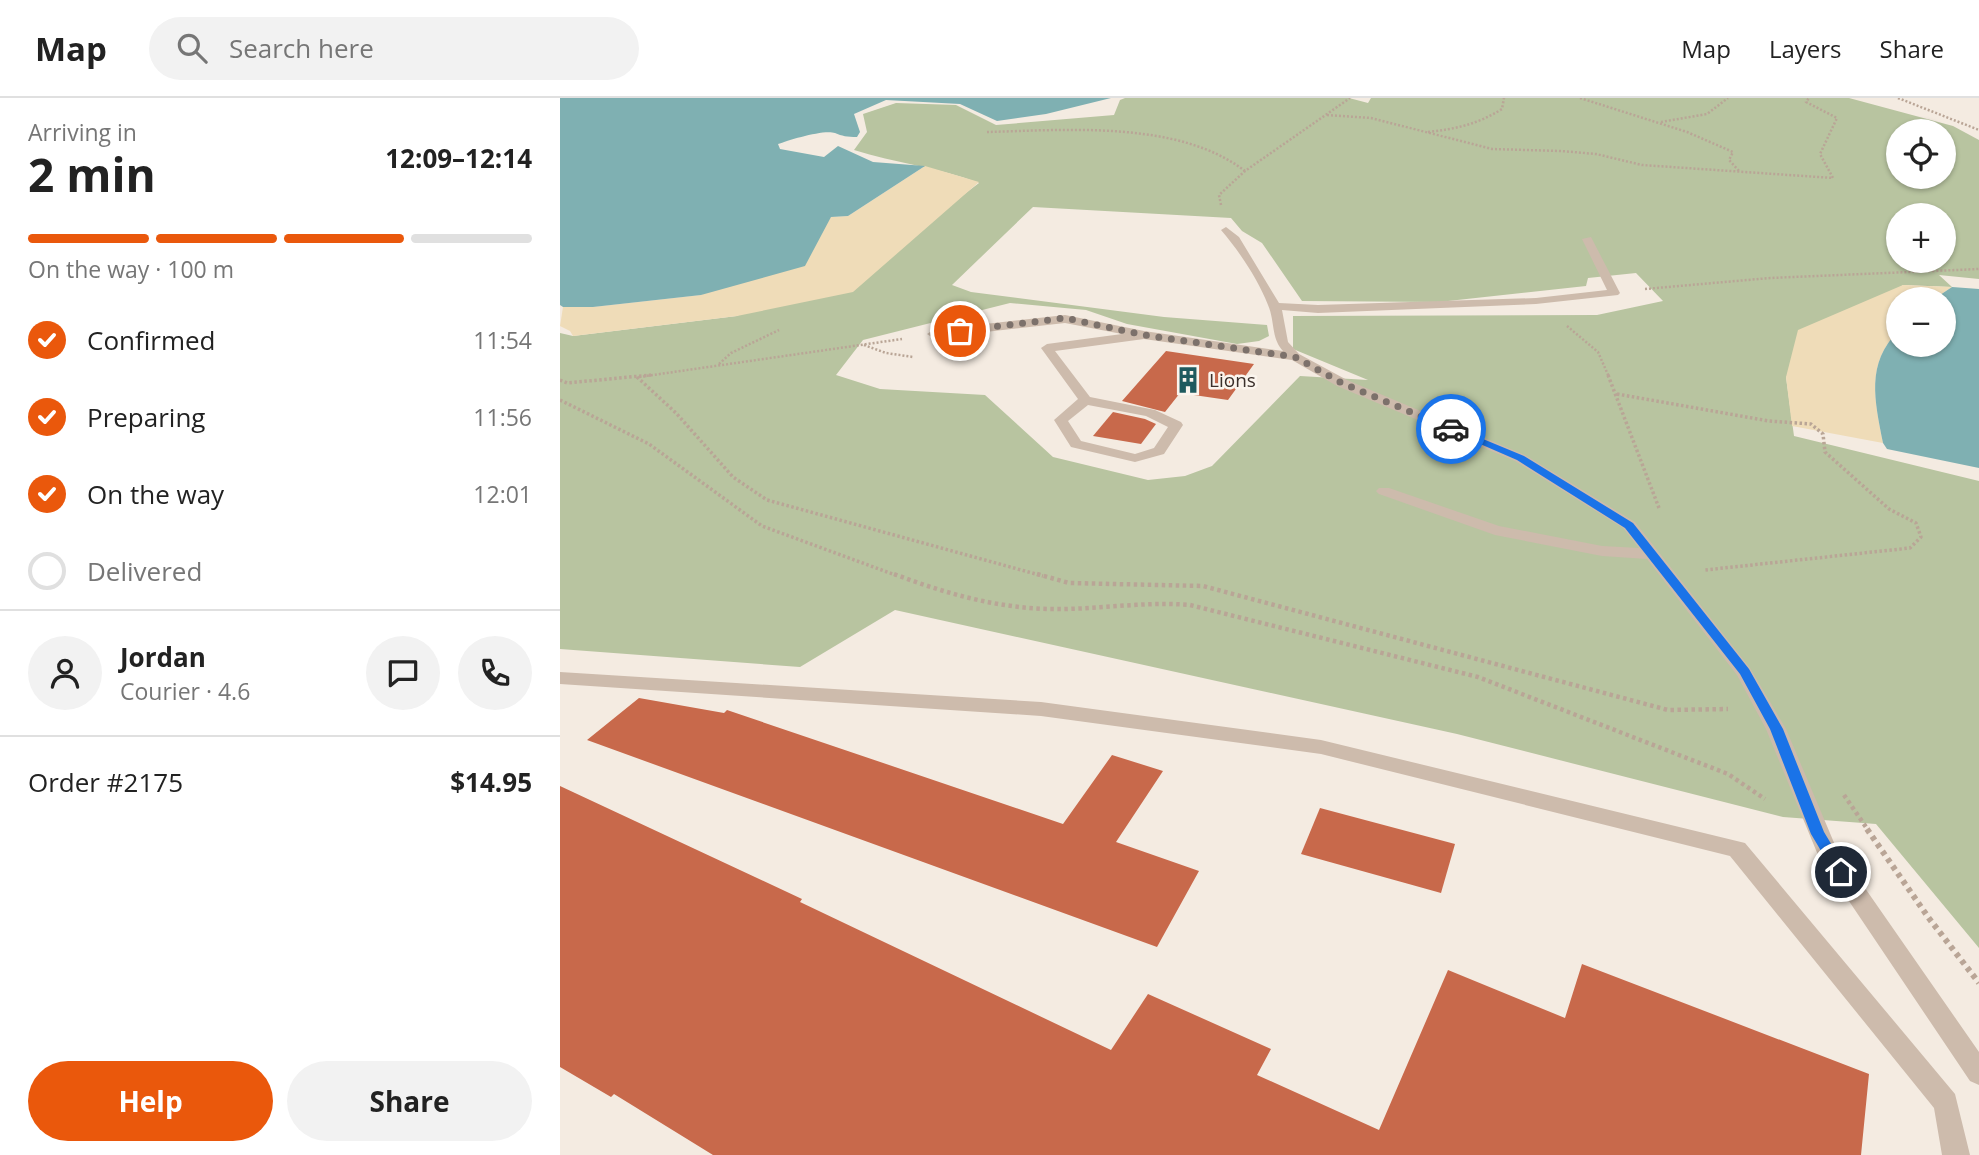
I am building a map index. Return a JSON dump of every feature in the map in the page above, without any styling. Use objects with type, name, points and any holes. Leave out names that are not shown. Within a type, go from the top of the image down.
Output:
[{"type":"street","points":[[1226,230],[1235,239],[1275,306],[1282,343],[1295,357],[1342,383],[1520,458],[1629,526],[1744,672],[1771,719],[1818,834],[1871,918],[1979,1073]]},
{"type":"street","points":[[1275,306],[1318,309],[1536,301],[1614,293],[1587,239]]},
{"type":"street","points":[[933,334],[1065,318],[1144,335],[1295,357]]},
{"type":"street","points":[[1085,400],[1061,420],[1076,444],[1135,458],[1159,451],[1176,425],[1150,413],[1085,400],[1047,348],[1144,335]]},
{"type":"street","points":[[1384,491],[1495,530],[1602,551],[1650,554]]},
{"type":"street","points":[[560,678],[1041,709],[1321,747],[1737,849],[1946,1103],[1956,1155]]},
{"type":"path","points":[[1226,230],[1219,195],[1245,171],[1350,98]]},
{"type":"path","points":[[1424,133],[1468,128],[1482,123],[1503,109],[1504,98]]},
{"type":"path","points":[[1580,98],[1687,132],[1733,152],[1729,160],[1740,173]]},
{"type":"path","points":[[1657,123],[1707,114],[1728,98]]},
{"type":"path","points":[[1328,115],[1371,118],[1492,149],[1561,150],[1642,164],[1775,176],[1833,178],[1820,154],[1837,118],[1806,102],[1809,98]]},
{"type":"path","points":[[1898,98],[1979,130]]},
{"type":"path","points":[[987,132],[1122,134],[1178,141],[1223,156],[1245,171]]},
{"type":"path","points":[[1775,176],[1780,184]]},
{"type":"path","points":[[1614,293],[1770,278],[1979,269]]},
{"type":"path","points":[[1536,301],[1598,352],[1617,394],[1660,510]]},
{"type":"path","points":[[718,365],[731,353],[779,330]]},
{"type":"path","points":[[560,380],[567,383],[637,377],[933,334]]},
{"type":"path","points":[[637,377],[676,413],[733,477],[767,500],[1069,583],[1203,586],[1668,710],[1771,719]]},
{"type":"path","points":[[1617,394],[1769,421],[1811,424],[1823,434],[1825,452],[1889,509],[1916,523],[1921,537],[1910,548],[1704,570]]},
{"type":"path","points":[[560,400],[659,451],[762,526],[926,586],[989,603],[1037,609],[1167,603],[1190,605],[1478,677],[1712,766],[1818,834]]},
{"type":"path","points":[[1696,561],[1711,579]]},
{"type":"green space","points":[[1125,98],[1349,98],[1368,103],[1371,98],[1849,98],[1927,119],[1886,119],[1886,189],[1956,189],[1956,128],[1979,140],[1979,279],[1939,275],[1952,287],[1886,287],[1886,298],[1786,377],[1794,436],[1979,481],[1979,948],[1876,824],[1783,817],[1457,734],[895,610],[800,667],[560,649],[560,333],[573,336],[737,316],[954,202],[979,183],[854,150],[867,132],[863,114],[896,103],[956,105],[996,125],[1114,115],[1120,100]],"holes":[[[1033,207],[1231,218],[1242,231],[1262,243],[1302,301],[1439,302],[1586,286],[1588,278],[1636,273],[1663,301],[1597,315],[1293,316],[1293,349],[1368,380],[1300,376],[1212,466],[1185,476],[1148,480],[1053,457],[985,395],[880,389],[836,375],[863,340],[1010,303],[1086,310],[1127,324],[1237,344],[1259,341],[1269,336],[1267,325],[1164,317],[971,292],[952,285]]]},
{"type":"sand","points":[[925,166],[979,182],[853,292],[737,316],[573,336],[570,331],[560,326],[563,307],[593,307],[701,295],[831,217],[848,216]]},
{"type":"sand","points":[[1903,285],[1952,287],[1898,287]]},
{"type":"sand","points":[[1886,292],[1886,347],[1881,356],[1875,384],[1883,443],[1792,426],[1786,377],[1798,330]]},
{"type":"water","points":[[560,98],[1111,98],[1046,114],[997,121],[960,104],[886,100],[854,114],[860,132],[857,137],[823,132],[778,144],[780,149],[824,157],[838,146],[873,162],[925,166],[848,216],[831,217],[805,266],[701,295],[593,307],[563,307],[560,305]]},
{"type":"water","points":[[1956,287],[1979,289],[1979,468],[1887,449],[1883,443],[1877,412],[1875,384],[1881,356],[1886,347],[1886,357],[1956,357]]},
{"type":"building","name":"Lions","points":[[1166,351],[1254,364],[1228,400],[1180,393],[1165,412],[1122,401]]},
{"type":"building","points":[[1113,412],[1156,424],[1141,444],[1093,436]]},
{"type":"building","points":[[639,698],[724,713],[727,710],[1063,824],[1112,755],[1163,771],[1116,842],[1199,871],[1157,947],[587,740]]},
{"type":"building","points":[[560,786],[802,899],[800,902],[1111,1050],[1148,994],[1271,1049],[1257,1075],[1379,1130],[1448,970],[1565,1018],[1582,964],[1869,1074],[1861,1155],[713,1155],[614,1094],[611,1097],[560,1067]]},
{"type":"building","points":[[1320,808],[1455,844],[1441,893],[1301,854]]},
{"type":"way so far","points":[[960,331],[1065,318],[1144,335],[1295,357],[1342,383],[1451,429]]},
{"type":"place","name":"Lions","points":[[1188,380]]},
{"type":"route","points":[[1451,429],[1520,458],[1629,526],[1744,672],[1776,729],[1818,834],[1841,872]]}]
